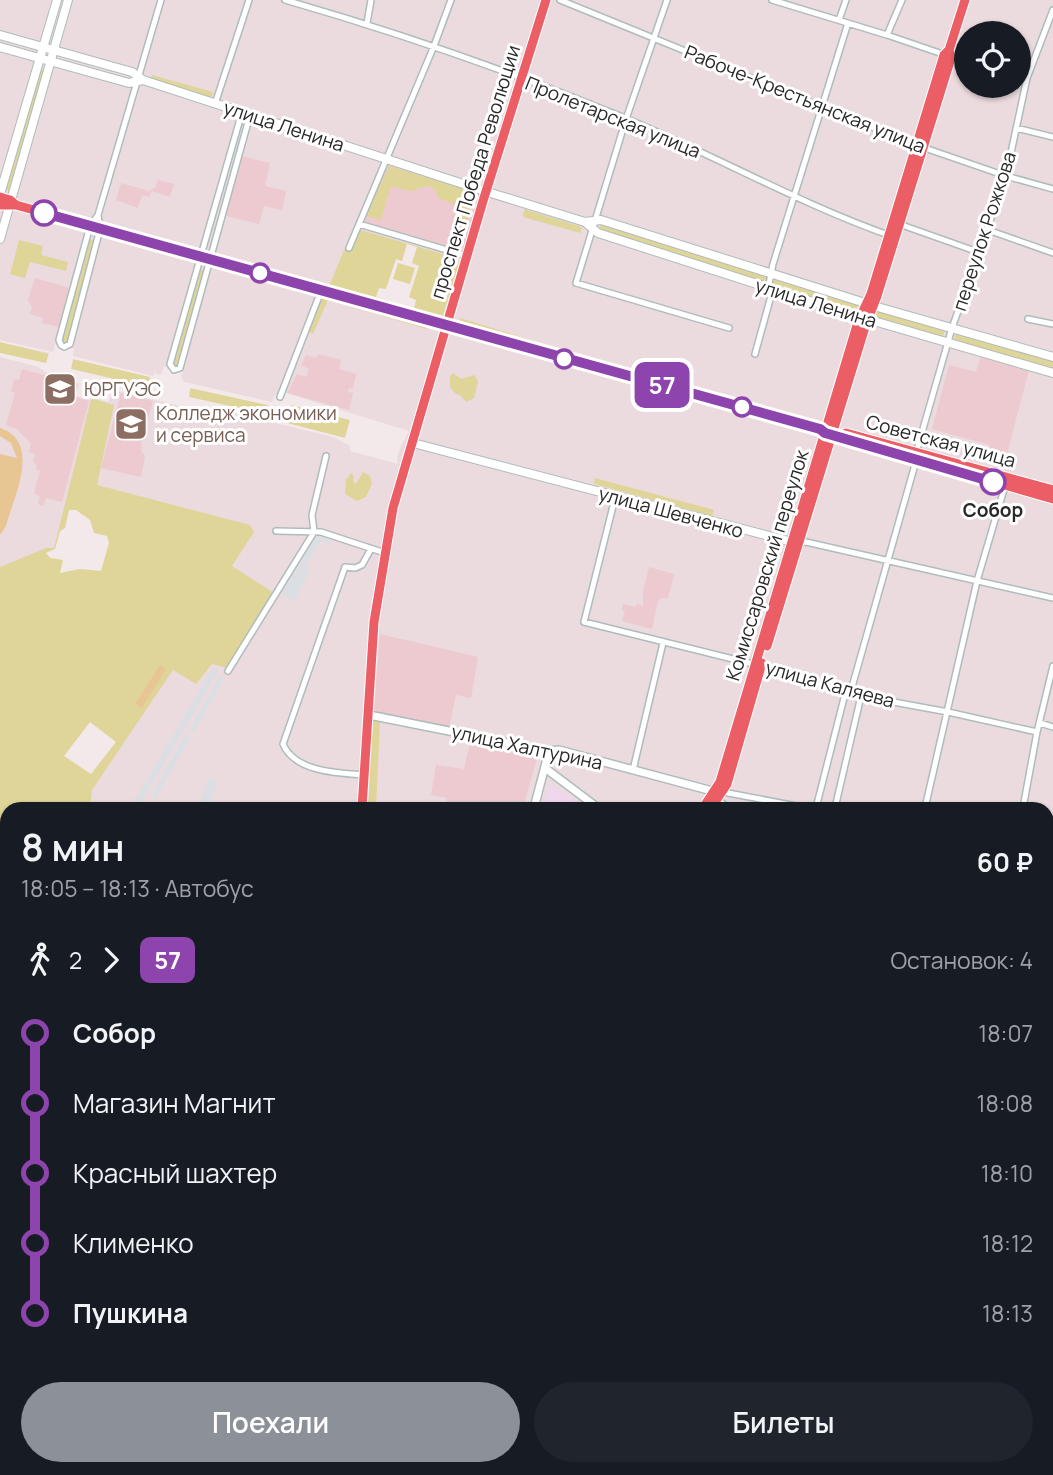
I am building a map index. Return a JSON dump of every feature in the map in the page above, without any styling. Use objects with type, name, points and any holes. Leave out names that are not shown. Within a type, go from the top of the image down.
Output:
[{"type":"main road","points":[[0,196],[57,0]]},
{"type":"main road","points":[[0,239],[68,0]]},
{"type":"main road","name":"проспект Победа Революции","points":[[362,802],[374,622],[393,508],[546,0]]},
{"type":"main road","name":"Комиссаровский переулок","points":[[714,802],[796,543],[827,431],[892,236],[965,0]]},
{"type":"main road","name":"улица Ленина","points":[[0,34],[132,72],[140,80],[585,222],[592,229],[769,289],[1053,373]]},
{"type":"main road","name":"улица Ленина","points":[[0,47],[129,83],[140,80]]},
{"type":"main road","name":"Комиссаровский переулок","points":[[892,236],[900,224],[920,146]]},
{"type":"main road","name":"Советская улица","points":[[0,196],[9,204],[827,431],[1053,499]]},
{"type":"main road","points":[[585,222],[595,219]]},
{"type":"main road","name":"улица Ленина","points":[[595,219],[1053,357]]},
{"type":"main road","name":"улица Шевченко","points":[[413,443],[615,498],[796,543]]},
{"type":"main road","name":"Советская улица","points":[[916,457],[1053,490]]},
{"type":"main road","name":"Комиссаровский переулок","points":[[710,802],[718,795]]},
{"type":"street","points":[[95,227],[60,340],[64,347],[71,344],[98,215],[140,80],[161,0]]},
{"type":"street","points":[[215,103],[249,0]]},
{"type":"street","name":"Пролетарская улица","points":[[285,0],[367,23],[434,46],[626,119],[892,236]]},
{"type":"street","points":[[367,23],[371,0]]},
{"type":"street","points":[[349,248],[452,0]]},
{"type":"street","name":"Рабоче-Крестьянская улица","points":[[560,0],[920,146],[1006,176],[1053,188]]},
{"type":"street","points":[[667,0],[626,119],[576,283],[729,328]]},
{"type":"street","points":[[772,0],[954,57]]},
{"type":"street","points":[[839,20],[846,0]]},
{"type":"street","points":[[887,35],[902,0]]},
{"type":"street","name":"переулок Рожкова","points":[[1031,68],[1053,10]]},
{"type":"street","points":[[755,354],[771,296],[771,273],[793,194],[848,23]]},
{"type":"street","name":"переулок Рожкова","points":[[818,802],[844,698],[850,694],[890,560],[953,328],[1006,176],[1023,98]]},
{"type":"street","points":[[246,113],[180,368],[174,370],[170,364],[200,256],[246,113]]},
{"type":"street","points":[[1016,128],[1053,137]]},
{"type":"street","points":[[359,224],[467,256]]},
{"type":"street","points":[[900,224],[978,253]]},
{"type":"street","points":[[988,230],[1053,253]]},
{"type":"street","points":[[280,397],[321,291]]},
{"type":"street","points":[[1028,319],[1053,324]]},
{"type":"street","points":[[228,671],[314,532],[312,515],[326,456]]},
{"type":"street","points":[[926,802],[978,581],[1005,486]]},
{"type":"street","name":"улица Каляева","points":[[615,498],[584,622],[758,665],[850,694],[1037,732]]},
{"type":"street","points":[[276,531],[314,532],[385,553]]},
{"type":"street","name":"улица Шевченко","points":[[796,543],[806,542],[1053,598]]},
{"type":"street","points":[[364,775],[306,765],[291,758],[283,744],[345,567],[355,568],[362,565],[371,549]]},
{"type":"street","points":[[633,770],[663,643]]},
{"type":"street","points":[[1024,802],[1053,666]]},
{"type":"street","points":[[836,802],[860,696]]},
{"type":"street","name":"улица Халтурина","points":[[369,715],[550,751],[559,750],[718,795],[766,802]]},
{"type":"street","points":[[1040,723],[1053,727]]},
{"type":"street","points":[[536,802],[550,751]]},
{"type":"street","points":[[545,768],[590,802]]},
{"type":"street","name":"улица Халтурина","points":[[718,795],[724,802]]},
{"type":"shaded area","points":[[39,68],[45,70],[10,191],[4,189]]},
{"type":"shaded area","points":[[152,75],[213,92],[211,98],[150,80]]},
{"type":"shaded area","points":[[241,156],[270,163],[265,186],[286,191],[282,210],[264,206],[259,224],[226,216]]},
{"type":"shaded area","points":[[386,159],[487,191],[467,256],[359,224]]},
{"type":"shaded area","points":[[389,166],[475,192],[464,228],[461,227],[458,234],[453,232],[459,206],[438,198],[436,191],[428,186],[410,191],[391,186],[381,220],[366,216]]},
{"type":"shaded area","points":[[158,180],[174,184],[170,197],[152,191],[149,197],[142,195],[138,208],[116,200],[121,183],[149,191],[155,188]]},
{"type":"shaded area","points":[[524,209],[582,227],[580,233],[523,217]]},
{"type":"shaded area","points":[[601,223],[768,276],[766,284],[599,231]]},
{"type":"shaded area","points":[[361,230],[456,258],[459,263],[442,318],[329,286],[345,248],[350,249]]},
{"type":"shaded area","points":[[87,239],[96,241],[69,342],[65,343],[62,340]]},
{"type":"shaded area","points":[[19,240],[43,246],[41,255],[68,262],[66,271],[30,262],[25,278],[10,274]]},
{"type":"shaded area","points":[[407,244],[417,247],[412,263],[419,266],[409,297],[416,300],[414,309],[376,297],[379,288],[386,289],[396,259],[402,261]],"holes":[[[398,263],[415,268],[410,284],[393,279]]]},
{"type":"shaded area","points":[[199,269],[205,271],[178,367],[172,366]]},
{"type":"shaded area","points":[[774,277],[858,304],[855,312],[771,285]]},
{"type":"shaded area","points":[[35,278],[69,288],[59,327],[42,323],[43,318],[30,314],[32,307],[28,300]]},
{"type":"shaded area","points":[[323,294],[428,324],[427,329],[328,300],[313,334],[309,332]]},
{"type":"shaded area","points":[[877,310],[945,331],[942,339],[874,318]]},
{"type":"shaded area","points":[[460,318],[560,349],[558,353],[459,323]]},
{"type":"shaded area","points":[[956,333],[1053,361],[1053,371],[953,342]]},
{"type":"shaded area","points":[[0,342],[49,354],[47,364],[0,353]]},
{"type":"shaded area","points":[[0,342],[53,352],[55,344],[65,349],[74,349],[73,356],[153,376],[154,373],[161,375],[164,366],[174,373],[183,371],[181,376],[184,382],[272,402],[275,395],[284,398],[286,393],[409,431],[399,451],[398,464],[350,451],[350,446],[333,437],[217,409],[207,409],[206,412],[116,391],[112,392],[108,402],[94,398],[90,400],[76,396],[79,383],[47,373],[38,367],[0,357],[0,353],[46,363],[49,353]],"holes":[[[73,359],[150,377],[148,387],[71,369]],[[190,388],[268,405],[266,414],[189,397]],[[292,405],[350,420],[345,438],[287,423]]]},
{"type":"shaded area","points":[[318,354],[341,360],[339,369],[356,374],[353,389],[349,388],[348,392],[353,393],[349,410],[287,393],[297,374],[306,377],[309,369],[301,365],[306,355],[316,358]]},
{"type":"shaded area","points":[[981,356],[1029,370],[1005,461],[988,456],[990,445],[932,429],[949,365],[976,372]]},
{"type":"shaded area","points":[[73,359],[151,377],[148,387],[71,369]]},
{"type":"shaded area","points":[[22,369],[77,384],[73,396],[89,401],[62,502],[46,498],[43,506],[38,504],[40,496],[34,494],[40,471],[36,469],[37,465],[33,461],[35,454],[29,452],[31,444],[17,429],[6,425],[15,393],[11,391],[14,379],[19,380]]},
{"type":"shaded area","points":[[453,373],[461,379],[475,375],[478,382],[474,398],[466,402],[450,387],[450,376]]},
{"type":"shaded area","points":[[191,387],[268,405],[266,415],[188,397]]},
{"type":"shaded area","points":[[121,393],[153,401],[142,438],[141,451],[145,456],[141,477],[101,468]]},
{"type":"shaded area","points":[[91,400],[114,405],[97,485],[250,525],[254,532],[232,566],[274,593],[227,668],[212,664],[196,684],[173,670],[92,790],[91,802],[0,802],[0,567],[46,548],[54,548]]},
{"type":"shaded area","points":[[292,404],[350,420],[345,438],[287,423]]},
{"type":"shaded area","points":[[0,428],[13,435],[20,445],[22,471],[6,526],[0,535],[0,454],[17,458],[11,443],[0,436]]},
{"type":"shaded area","points":[[363,472],[370,476],[372,484],[366,497],[357,501],[345,494],[346,480],[351,473],[356,484]]},
{"type":"shaded area","points":[[595,478],[714,510],[712,516],[594,484]]},
{"type":"shaded area","points":[[69,510],[76,510],[90,520],[94,533],[107,536],[109,543],[101,571],[80,569],[60,573],[63,560],[50,558],[46,553],[55,549],[60,531],[65,528]]},
{"type":"shaded area","points":[[318,536],[331,540],[330,544],[321,541],[306,566],[310,569],[295,602],[281,593],[305,558],[303,555],[313,539]]},
{"type":"shaded area","points":[[649,567],[674,574],[668,598],[658,601],[652,629],[622,621],[625,612],[622,610],[623,604],[643,606],[643,591]]},
{"type":"shaded area","points":[[380,634],[478,657],[471,698],[456,695],[449,728],[381,715],[374,709]]},
{"type":"shaded area","points":[[160,665],[166,669],[142,708],[135,704]]},
{"type":"shaded area","points":[[213,667],[219,670],[141,802],[135,800]]},
{"type":"shaded area","points":[[220,676],[224,679],[194,732],[189,730]]},
{"type":"shaded area","points":[[373,720],[380,722],[376,802],[368,802]]},
{"type":"shaded area","points":[[90,722],[116,742],[91,774],[64,756]]},
{"type":"shaded area","points":[[186,734],[191,737],[156,798],[151,795]]},
{"type":"shaded area","points":[[470,742],[538,755],[525,802],[447,802],[447,798],[431,795],[436,765],[464,769]]},
{"type":"shaded area","points":[[208,778],[218,781],[210,802],[201,802]]},
{"type":"shaded area","points":[[551,784],[574,802],[545,802]]},
{"type":"bus line","name":"57","points":[[44,213],[820,429],[825,433],[916,461],[993,482]]},
{"type":"place","name":"ЮРГУЭС","points":[[60,389]]},
{"type":"place","name":"Колледж экономики и сервиса","points":[[131,424]]},
{"type":"place","name":"Собор","points":[[993,482]]}]
